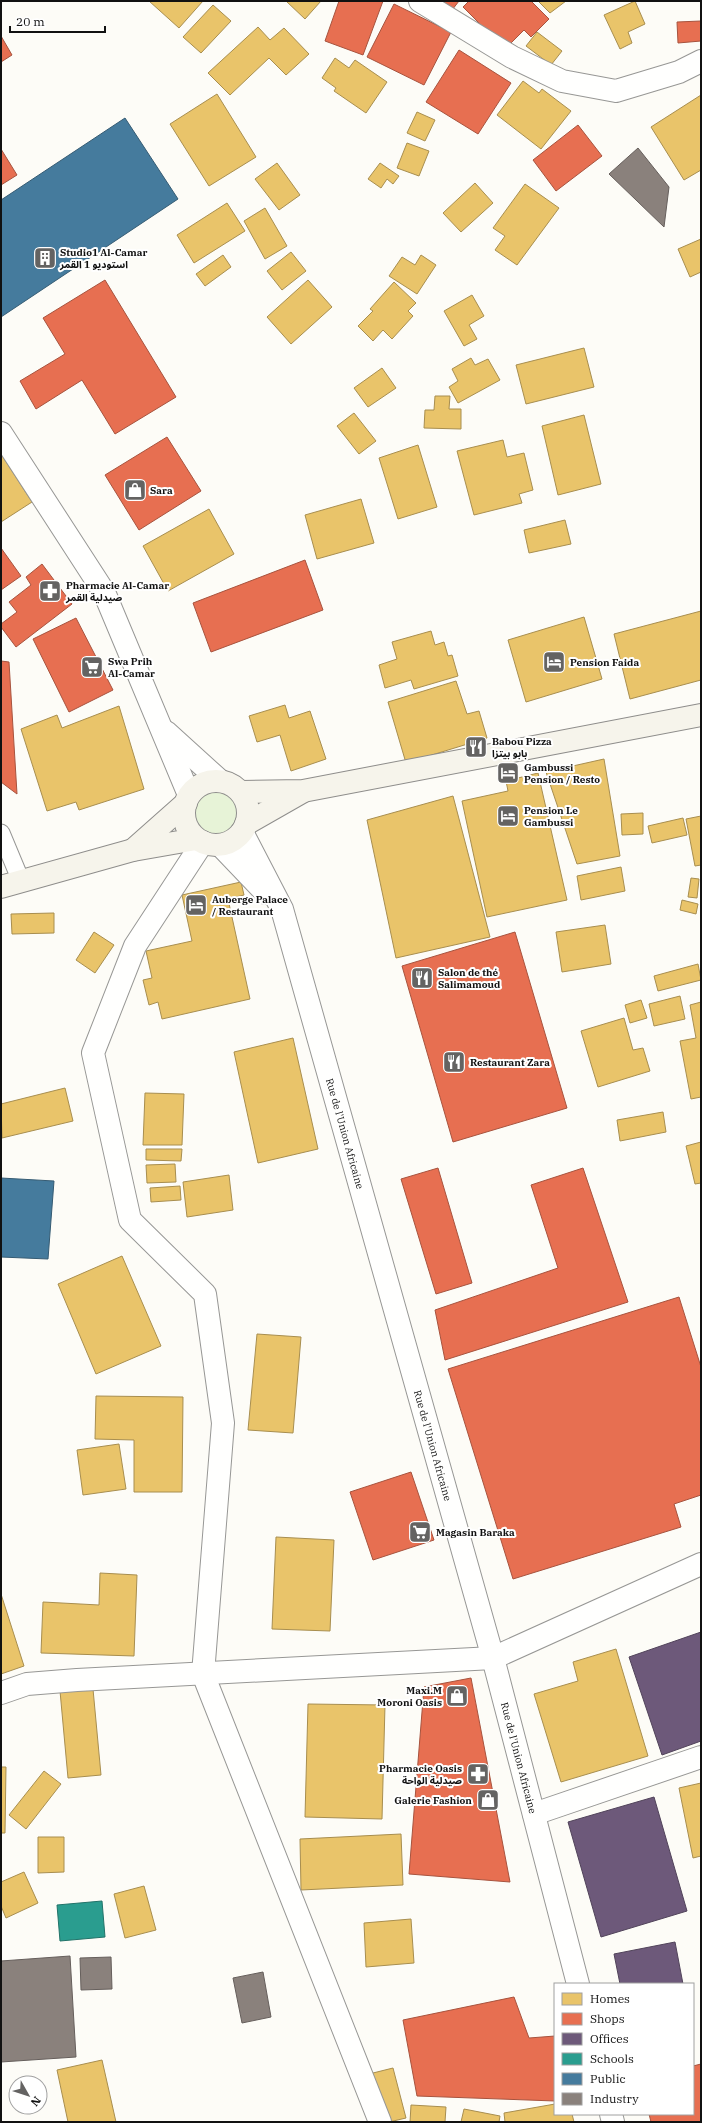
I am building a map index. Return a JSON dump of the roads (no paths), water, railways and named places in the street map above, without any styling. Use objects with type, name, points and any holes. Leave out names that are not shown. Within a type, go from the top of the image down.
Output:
[{"type":"main road","points":[[241,792],[303,791],[701,715]]},
{"type":"main road","points":[[133,850],[202,784],[219,780],[235,786],[241,792],[248,807],[244,828]]},
{"type":"main road","points":[[11,884],[133,850],[236,838],[244,828],[303,791]]},
{"type":"main road","points":[[187,799],[185,822],[206,842]]},
{"type":"street","points":[[420,1],[512,57],[562,81],[616,91],[679,72],[701,61]]},
{"type":"street","points":[[1,433],[104,592],[162,728],[187,799]]},
{"type":"street","points":[[162,728],[219,780]]},
{"type":"street","name":"Rue de l'Union Africaine","points":[[244,828],[282,909],[493,1658],[578,1983]]},
{"type":"street","points":[[206,842],[136,946],[93,1053],[130,1220],[205,1294],[223,1423],[203,1674],[380,2122]]},
{"type":"street","name":"Rue de l'Union Africaine","points":[[206,842],[282,909]]},
{"type":"street","points":[[1,1692],[27,1684],[70,1680],[493,1658],[701,1564]]},
{"type":"street","points":[[534,1814],[701,1757]]},
{"type":"lane","points":[[1,833],[11,884]]},
{"type":"place","name":"Studio1 Al-Camar استوديو 1 القمر","points":[[45,258]]},
{"type":"place","name":"Sara","points":[[135,490]]},
{"type":"place","name":"Pharmacie Al-Camar صيدلية القمر","points":[[50,591]]},
{"type":"place","name":"Pension Faida","points":[[554,662]]},
{"type":"place","name":"Swa Prih Al-Camar","points":[[92,667]]},
{"type":"place","name":"Babou Pizza بابو بيتزا","points":[[476,747]]},
{"type":"place","name":"Gambussi Pension / Resto","points":[[508,773]]},
{"type":"place","name":"Pension Le Gambussi","points":[[508,816]]},
{"type":"place","name":"Auberge Palace / Restaurant","points":[[196,905]]},
{"type":"place","name":"Salon de thé Salimamoud","points":[[422,978]]},
{"type":"place","name":"Restaurant Zara","points":[[454,1062]]},
{"type":"place","name":"Magasin Baraka","points":[[420,1532]]},
{"type":"place","name":"Maxi.M Moroni Oasis","points":[[457,1696]]},
{"type":"place","name":"Pharmacie Oasis صيدلية الواحة","points":[[478,1774]]},
{"type":"place","name":"Galerie Fashion","points":[[488,1800]]}]
